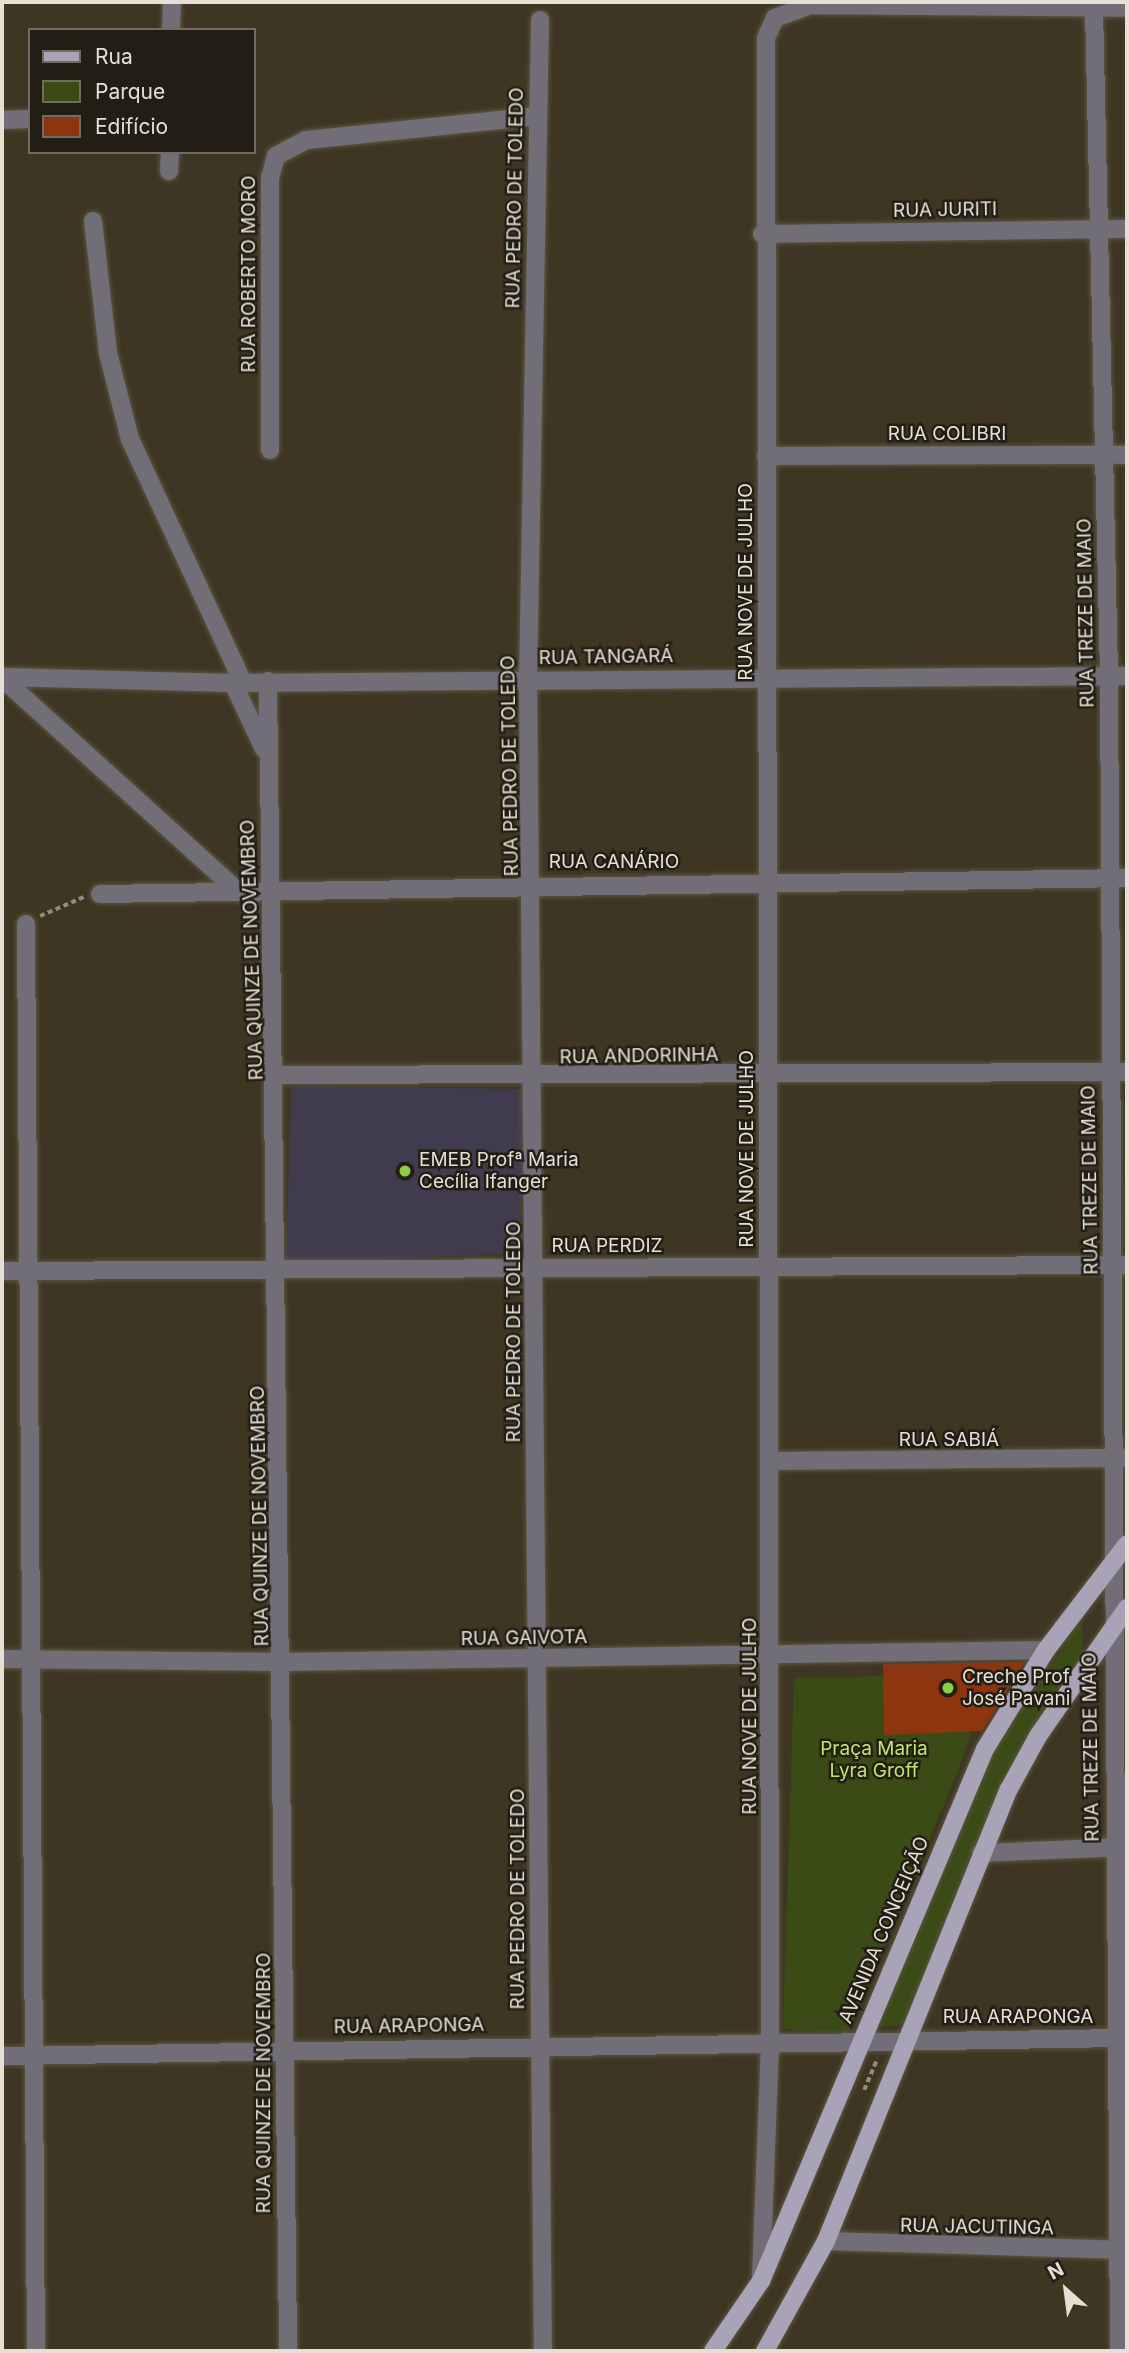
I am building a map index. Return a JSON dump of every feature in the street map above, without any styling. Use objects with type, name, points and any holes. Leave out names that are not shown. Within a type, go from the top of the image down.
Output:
[{"type":"main road","name":"AVENIDA CONCEIÇÃO","points":[[713,2351],[761,2281],[985,1749],[1046,1650],[1127,1544]]},
{"type":"main road","points":[[765,2351],[826,2241],[981,1853],[1038,1736],[1127,1608]]},
{"type":"main road","points":[[729,2351],[761,2281]]},
{"type":"street","points":[[171,28],[172,2]]},
{"type":"street","name":"RUA NOVE DE JULHO","points":[[761,2281],[770,2046],[771,1656],[766,456],[762,234],[765,49],[775,18],[810,5],[1094,8]]},
{"type":"street","points":[[1094,8],[1127,8]]},
{"type":"street","name":"RUA TREZE DE MAIO","points":[[1094,8],[1109,676],[1118,878],[1119,1459],[1110,1566],[1111,1629],[1119,1661],[1122,2250],[1119,2351]]},
{"type":"street","name":"RUA PEDRO DE TOLEDO","points":[[540,20],[528,679],[535,1079],[534,1266],[543,2351]]},
{"type":"street","name":"RUA ROBERTO MORO","points":[[270,450],[270,178],[276,156],[306,140],[537,116]]},
{"type":"street","points":[[2,120],[28,120]]},
{"type":"street","points":[[169,171],[170,154]]},
{"type":"street","points":[[93,221],[108,353],[130,439],[267,754]]},
{"type":"street","name":"RUA JURITI","points":[[762,234],[1127,229]]},
{"type":"street","name":"RUA COLIBRI","points":[[766,456],[1127,455]]},
{"type":"street","name":"RUA TANGARÁ","points":[[2,678],[238,683],[767,676],[1127,676]]},
{"type":"street","points":[[2,678],[237,890]]},
{"type":"street","name":"RUA QUINZE DE NOVEMBRO","points":[[268,681],[267,754],[277,1076],[288,2351]]},
{"type":"street","name":"RUA CANÁRIO","points":[[100,894],[533,884],[1118,878]]},
{"type":"street","points":[[26,924],[30,1272],[30,1659],[37,2057],[36,2351]]},
{"type":"street","name":"RUA ANDORINHA","points":[[277,1076],[535,1079],[1118,1072]]},
{"type":"street","name":"RUA PERDIZ","points":[[2,1271],[534,1266],[1119,1265]]},
{"type":"street","name":"RUA SABIÁ","points":[[771,1461],[1119,1459]]},
{"type":"street","name":"RUA GAIVOTA","points":[[2,1659],[283,1662],[1046,1650]]},
{"type":"street","points":[[981,1853],[1121,1847]]},
{"type":"street","name":"RUA ARAPONGA","points":[[2,2056],[540,2044],[770,2046],[908,2039],[1120,2038]]},
{"type":"street","name":"RUA JACUTINGA","points":[[826,2241],[1122,2250]]},
{"type":"path","points":[[26,924],[100,894]]},
{"type":"shaded area","name":"EMEB Profª Maria Cecília Ifanger","points":[[291,1086],[525,1089],[519,1253],[286,1263]]},
{"type":"green space","points":[[1126,1086],[1127,1248],[1122,1248]]},
{"type":"green space","points":[[1082,1619],[1083,1654],[1004,1777],[905,2024],[879,2027],[982,1770]]},
{"type":"green space","name":"Praça Maria Lyra Groff","points":[[991,1674],[957,1774],[847,2034],[783,2029],[794,1678]]},
{"type":"building","name":"Creche Prof José Pavani","points":[[1025,1662],[982,1731],[884,1735],[883,1664]]},
{"type":"place","name":"EMEB Profª Maria Cecília Ifanger","points":[[405,1171]]},
{"type":"place","name":"Creche Prof José Pavani","points":[[948,1688]]}]
